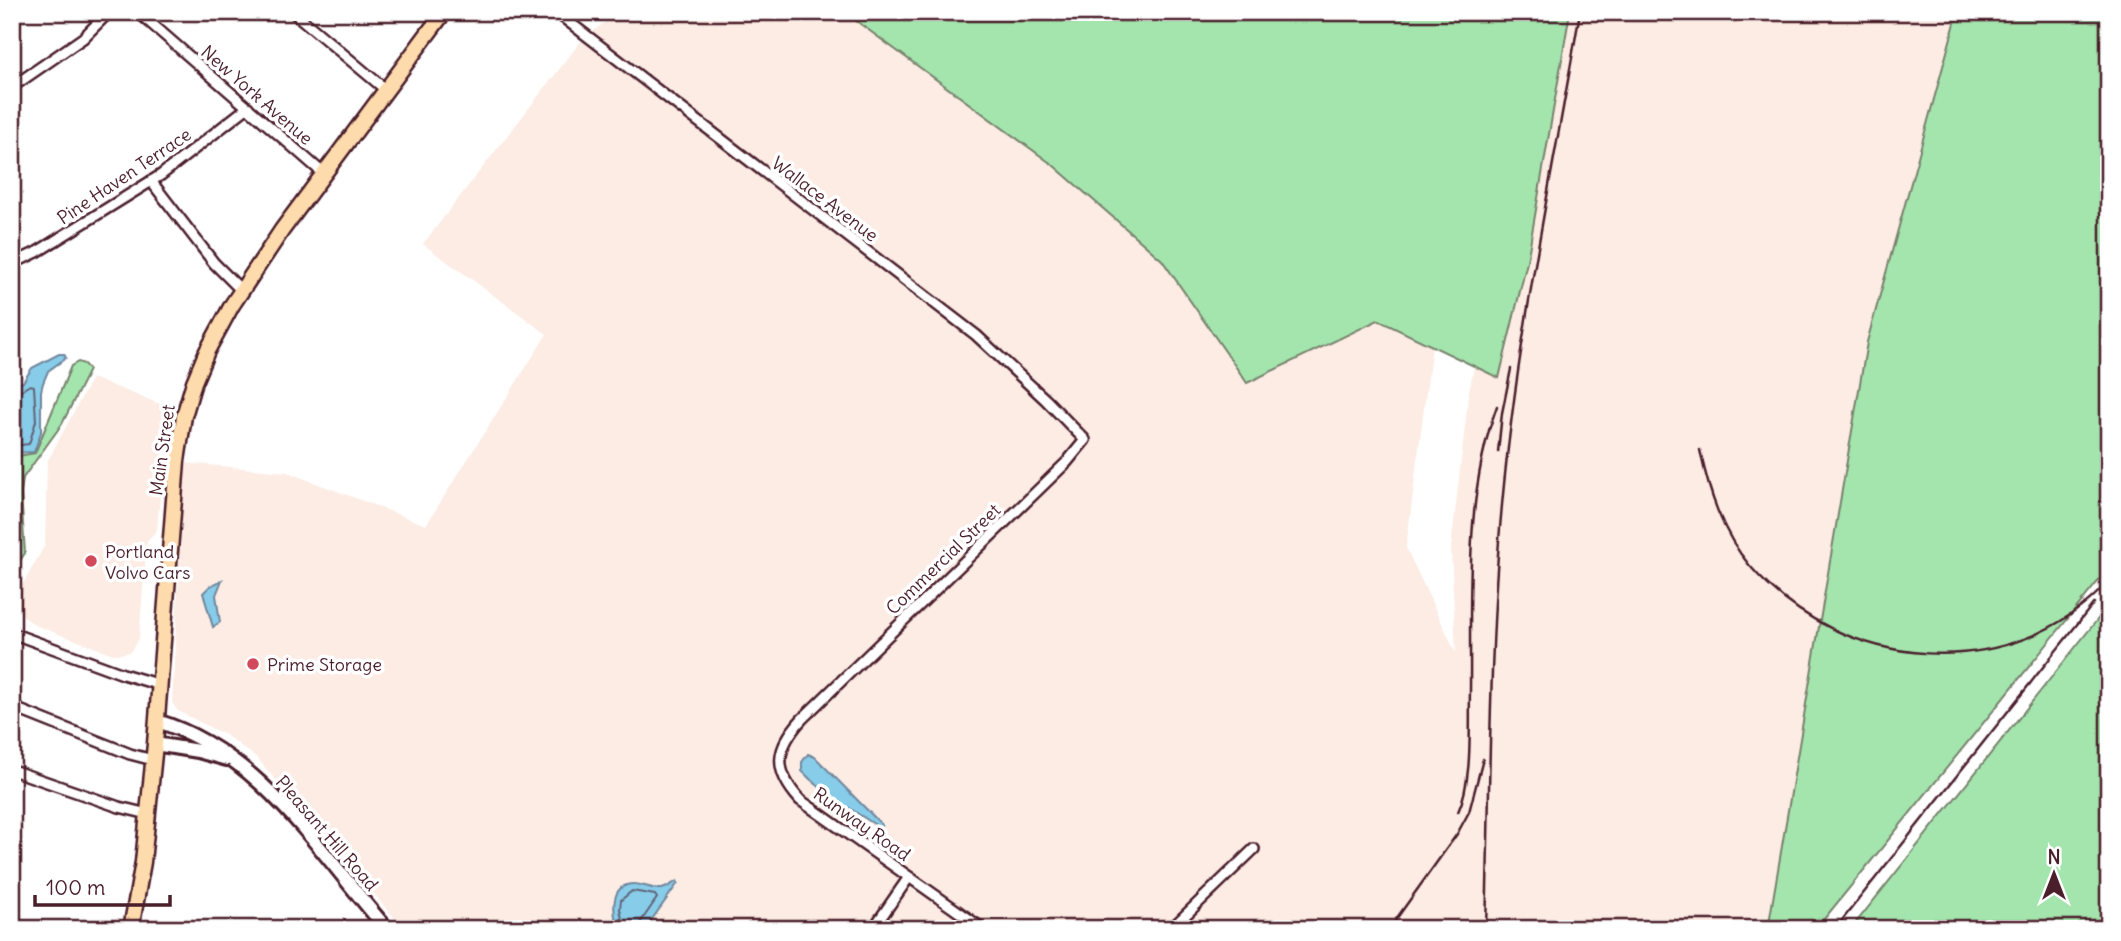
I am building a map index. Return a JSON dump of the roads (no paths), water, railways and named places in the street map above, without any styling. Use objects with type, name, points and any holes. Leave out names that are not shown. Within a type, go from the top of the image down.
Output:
[{"type":"main road","name":"Main Street","points":[[131,929],[142,872],[155,744],[175,477],[184,416],[194,382],[207,351],[242,290],[282,230],[444,12]]},
{"type":"street","points":[[12,87],[83,38],[109,12]]},
{"type":"street","name":"New York Avenue","points":[[138,12],[324,174]]},
{"type":"street","points":[[293,12],[386,90]]},
{"type":"street","name":"Wallace Avenue","points":[[556,12],[976,335],[1067,420]]},
{"type":"street","name":"Pine Haven Terrace","points":[[12,264],[37,252],[151,181],[248,107]]},
{"type":"street","points":[[151,181],[214,263],[242,290]]},
{"type":"street","name":"Commercial Street","points":[[802,719],[1066,462],[1085,440],[1067,420]]},
{"type":"street","points":[[17,635],[160,685]]},
{"type":"street","points":[[12,708],[130,754],[153,760]]},
{"type":"street","name":"Runway Road","points":[[802,719],[786,738],[781,751],[781,769],[800,800],[982,929]]},
{"type":"street","name":"Pleasant Hill Road","points":[[157,721],[199,736],[275,797],[387,929]]},
{"type":"street","name":"Pleasant Hill Road","points":[[155,744],[214,754],[237,764]]},
{"type":"street","points":[[12,770],[119,807],[148,814]]},
{"type":"street","points":[[1171,929],[1254,849]]},
{"type":"street","points":[[873,929],[909,877]]},
{"type":"water","points":[[64,354],[66,358],[48,371],[43,383],[41,432],[34,452],[12,453],[12,384],[23,382],[32,368]]},
{"type":"water","points":[[222,580],[216,595],[220,622],[213,627],[203,593]]},
{"type":"water","points":[[808,754],[815,757],[882,825],[882,829],[833,798],[802,771],[802,762]]},
{"type":"water","points":[[677,881],[645,929],[618,929],[614,908],[620,889],[634,884],[662,889]]},
{"type":"railway","points":[[1486,929],[1492,664],[1502,505],[1526,320],[1580,12]]},
{"type":"railway","points":[[1498,452],[1511,369]]},
{"type":"railway","points":[[1458,812],[1466,784],[1469,753],[1470,583],[1474,511],[1486,440],[1497,406]]},
{"type":"railway","points":[[1700,450],[1724,526],[1750,566],[1788,601],[1831,628],[1878,646],[1927,653],[1977,651],[2025,639],[2069,615],[2109,581]]},
{"type":"railway","points":[[1835,929],[2094,603]]},
{"type":"railway","points":[[1389,929],[1457,834],[1469,812],[1483,759]]},
{"type":"place","name":"Portland Volvo Cars","points":[[91,561]]},
{"type":"place","name":"Prime Storage","points":[[253,664]]}]
